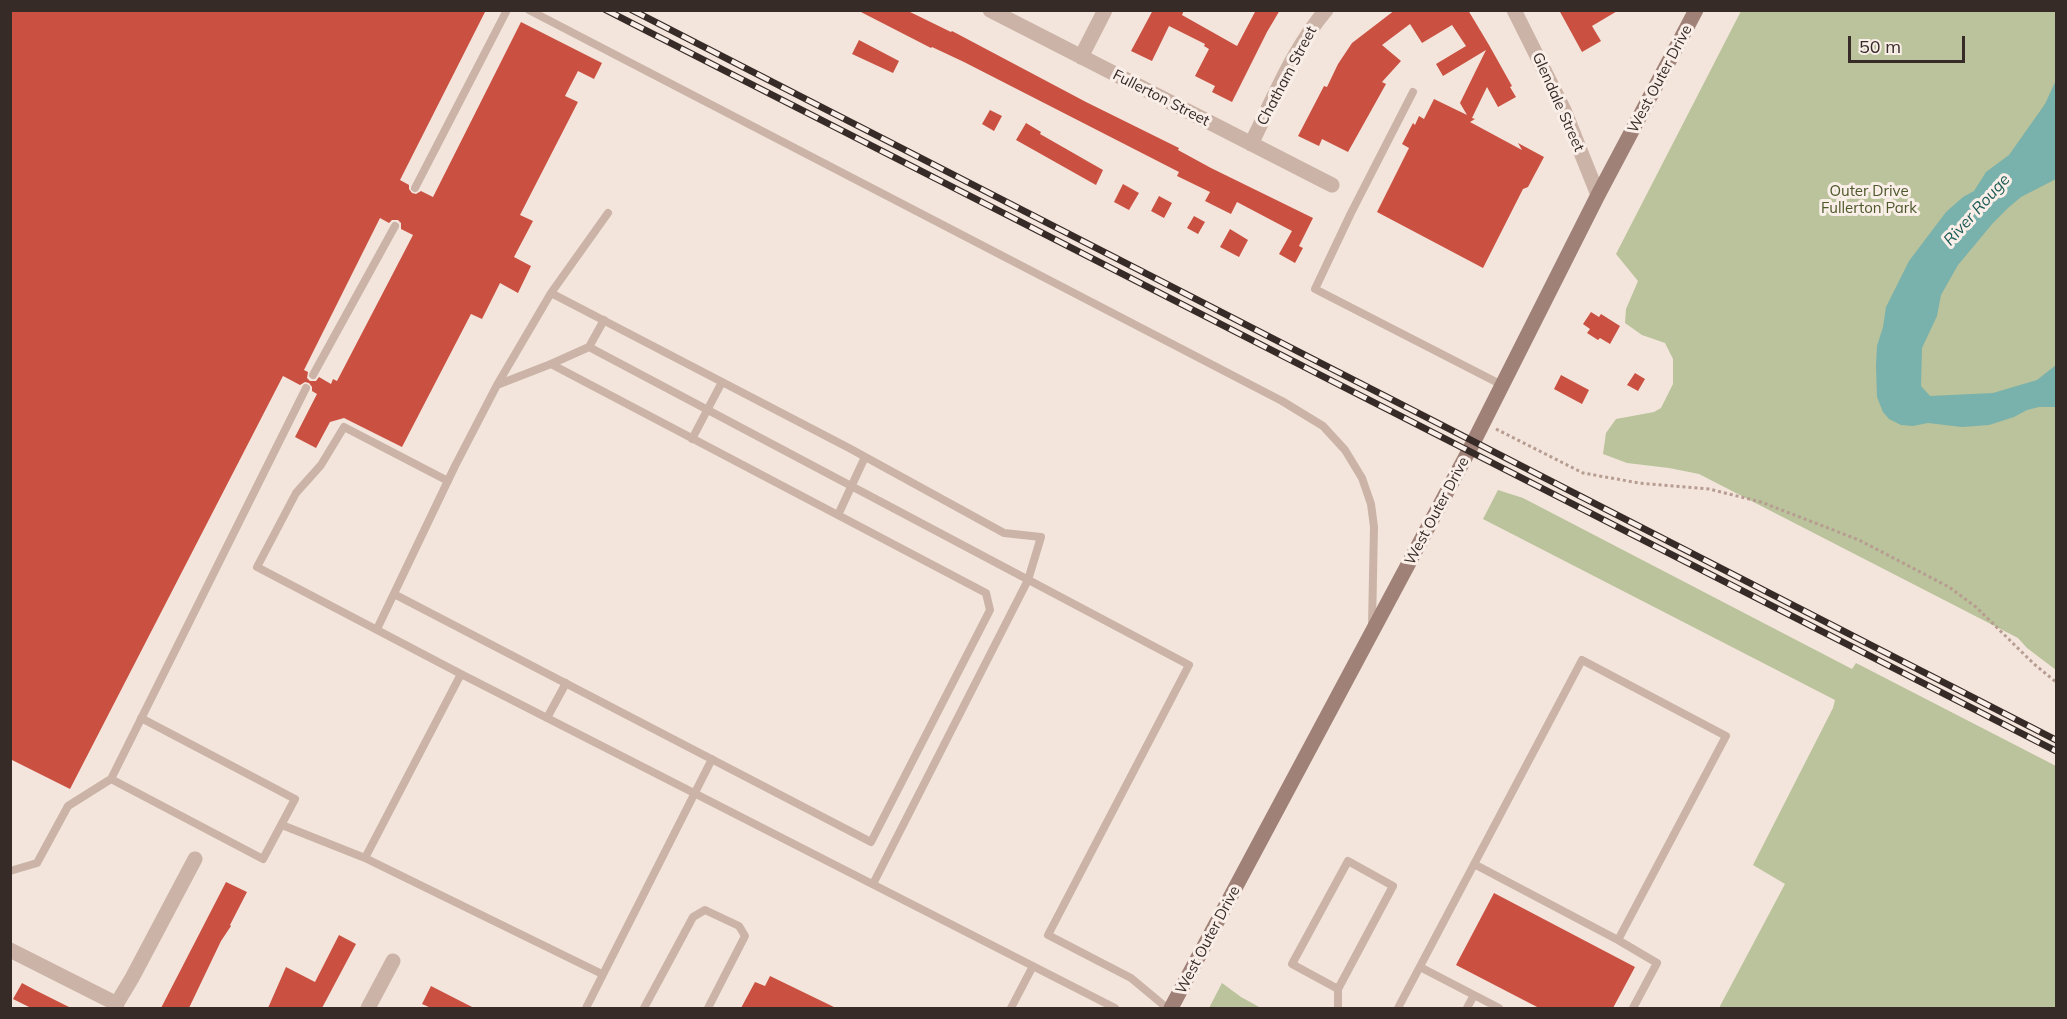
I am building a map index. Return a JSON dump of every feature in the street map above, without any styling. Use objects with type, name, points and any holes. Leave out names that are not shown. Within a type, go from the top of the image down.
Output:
[{"type":"main road","name":"West Outer Drive","points":[[1169,1008],[1483,423],[1598,195],[1696,10]]},
{"type":"street","name":"Fullerton Street","points":[[990,10],[1332,185]]},
{"type":"street","points":[[1082,57],[1105,10]]},
{"type":"street","name":"Chatham Street","points":[[1251,144],[1300,46],[1312,26],[1326,10]]},
{"type":"street","name":"Glendale Street","points":[[1514,10],[1564,111],[1598,195]]},
{"type":"street","points":[[10,950],[115,1006],[195,860]]},
{"type":"street","points":[[368,1008],[393,961]]},
{"type":"lane","points":[[415,188],[507,10]]},
{"type":"lane","points":[[529,10],[1282,401],[1323,426],[1345,450],[1362,477],[1371,504],[1374,526],[1372,633]]},
{"type":"lane","points":[[1413,92],[1315,289],[1502,385]]},
{"type":"lane","points":[[376,629],[497,385],[551,293],[608,213]]},
{"type":"lane","points":[[314,375],[395,226]]},
{"type":"lane","points":[[551,293],[865,457],[1004,533],[1041,537],[1028,580],[873,884]]},
{"type":"lane","points":[[497,385],[589,347],[604,320]]},
{"type":"lane","points":[[589,347],[1189,665],[1048,935],[1131,978],[1169,1008]]},
{"type":"lane","points":[[394,594],[871,842],[990,610],[986,593],[551,364]]},
{"type":"lane","points":[[692,439],[722,382]]},
{"type":"lane","points":[[10,871],[37,863],[68,806],[111,779],[306,388]]},
{"type":"lane","points":[[448,481],[344,427],[321,465],[296,493],[257,567],[461,674],[1115,1008]]},
{"type":"lane","points":[[838,515],[865,457]]},
{"type":"lane","points":[[1398,1008],[1582,660],[1726,736],[1618,940]]},
{"type":"lane","points":[[365,858],[461,674]]},
{"type":"lane","points":[[547,718],[566,683]]},
{"type":"lane","points":[[111,779],[263,859],[295,799],[141,718]]},
{"type":"lane","points":[[586,1008],[712,759]]},
{"type":"lane","points":[[282,825],[365,858],[602,974]]},
{"type":"lane","points":[[1338,989],[1292,964],[1347,861],[1393,886],[1338,989],[1338,1008]]},
{"type":"lane","points":[[1474,864],[1657,963],[1633,1008]]},
{"type":"lane","points":[[644,1008],[693,917],[705,909],[739,926],[745,936],[708,1008]]},
{"type":"lane","points":[[1011,1008],[1033,966]]},
{"type":"lane","points":[[1420,967],[1499,1008]]},
{"type":"lane","points":[[1467,1008],[1474,995]]},
{"type":"path","points":[[1483,423],[1583,473],[1639,483],[1709,489],[1761,502],[1859,540],[1949,587],[1976,607],[2034,664],[2056,682]]},
{"type":"green space","name":"Outer Drive Fullerton Park","points":[[1741,11],[2056,11],[2056,670],[2027,648],[2018,638],[1699,474],[1627,463],[1603,454],[1606,433],[1616,419],[1654,412],[1661,408],[1673,384],[1673,359],[1665,343],[1642,335],[1625,323],[1626,309],[1638,281],[1616,254]]},
{"type":"green space","points":[[1498,490],[1523,498],[1852,669],[1856,663],[2056,766],[2056,1008],[1719,1008],[1785,884],[1753,865],[1835,700],[1483,519]]},
{"type":"green space","points":[[1222,983],[1241,997],[1261,1008],[1209,1008]]},
{"type":"water","name":"River Rouge","points":[[2056,80],[2056,179],[2021,197],[2008,208],[1958,265],[1941,295],[1937,316],[1922,348],[1921,386],[1930,396],[1993,393],[2037,380],[2056,365],[2056,407],[2027,410],[1989,425],[1962,427],[1928,423],[1913,426],[1901,425],[1889,419],[1883,412],[1877,397],[1877,346],[1886,307],[1909,261],[1946,212],[1963,197],[1974,191],[1986,172],[2009,155],[2045,104]]},
{"type":"building","points":[[10,10],[486,10],[400,180],[409,185],[412,193],[416,194],[421,191],[433,197],[521,22],[602,63],[594,79],[578,71],[565,96],[578,102],[520,215],[533,221],[514,257],[531,266],[518,293],[500,283],[482,319],[471,314],[402,447],[344,418],[330,422],[316,448],[295,437],[317,394],[312,391],[309,383],[305,382],[300,385],[283,376],[70,789],[10,759]],"holes":[[[380,218],[389,223],[392,220],[398,220],[401,223],[401,229],[413,235],[337,381],[333,379],[331,384],[319,377],[316,381],[310,381],[307,378],[308,372],[304,370]]]},
{"type":"building","points":[[857,10],[906,10],[952,31],[1179,148],[1178,150],[1211,168],[1313,218],[1299,246],[1303,248],[1295,263],[1279,254],[1292,231],[1237,202],[1231,214],[1205,201],[1210,192],[1177,176],[1179,172]]},
{"type":"building","points":[[1153,10],[1184,10],[1182,15],[1237,46],[1256,10],[1280,10],[1232,102],[1212,92],[1215,86],[1195,76],[1209,49],[1204,46],[1205,44],[1169,26],[1152,61],[1131,51]]},
{"type":"building","points":[[1395,10],[1468,10],[1512,86],[1510,87],[1516,97],[1498,107],[1487,87],[1472,118],[1475,119],[1470,122],[1522,150],[1518,143],[1544,157],[1528,187],[1523,189],[1483,268],[1377,212],[1409,148],[1402,144],[1419,116],[1424,119],[1434,99],[1467,115],[1460,103],[1486,50],[1443,76],[1436,64],[1466,46],[1452,25],[1422,43],[1410,24],[1382,45],[1401,61],[1382,82],[1386,84],[1348,152],[1322,139],[1319,146],[1298,136],[1324,86],[1327,87],[1352,43]]},
{"type":"building","points":[[1559,10],[1619,10],[1592,26],[1601,41],[1582,52]]},
{"type":"building","points":[[859,40],[899,61],[893,73],[852,54]]},
{"type":"building","points":[[990,110],[1002,116],[994,131],[982,124]]},
{"type":"building","points":[[1026,123],[1041,132],[1040,134],[1103,170],[1096,185],[1016,140]]},
{"type":"building","points":[[1123,184],[1139,193],[1129,210],[1114,202]]},
{"type":"building","points":[[1159,196],[1172,203],[1164,218],[1151,211]]},
{"type":"building","points":[[1194,216],[1205,222],[1198,234],[1187,228]]},
{"type":"building","points":[[1230,229],[1248,240],[1239,257],[1220,247]]},
{"type":"building","points":[[1591,312],[1599,317],[1601,314],[1620,326],[1610,344],[1587,333],[1590,329],[1583,324]]},
{"type":"building","points":[[1635,373],[1645,379],[1638,391],[1627,385]]},
{"type":"building","points":[[1561,375],[1589,390],[1582,404],[1554,389]]},
{"type":"building","points":[[226,882],[247,892],[189,1008],[161,1008]]},
{"type":"building","points":[[1494,893],[1635,967],[1613,1008],[1539,1008],[1456,965]]},
{"type":"building","points":[[339,935],[356,944],[322,1008],[268,1008],[286,967],[315,982]]},
{"type":"building","points":[[770,976],[836,1008],[741,1008],[755,982],[765,986]]},
{"type":"building","points":[[22,983],[71,1008],[31,1008],[13,999]]},
{"type":"building","points":[[431,986],[474,1008],[431,1008],[422,1004]]},
{"type":"railway","points":[[606,10],[2056,751]]},
{"type":"railway","points":[[632,10],[2056,740]]}]
